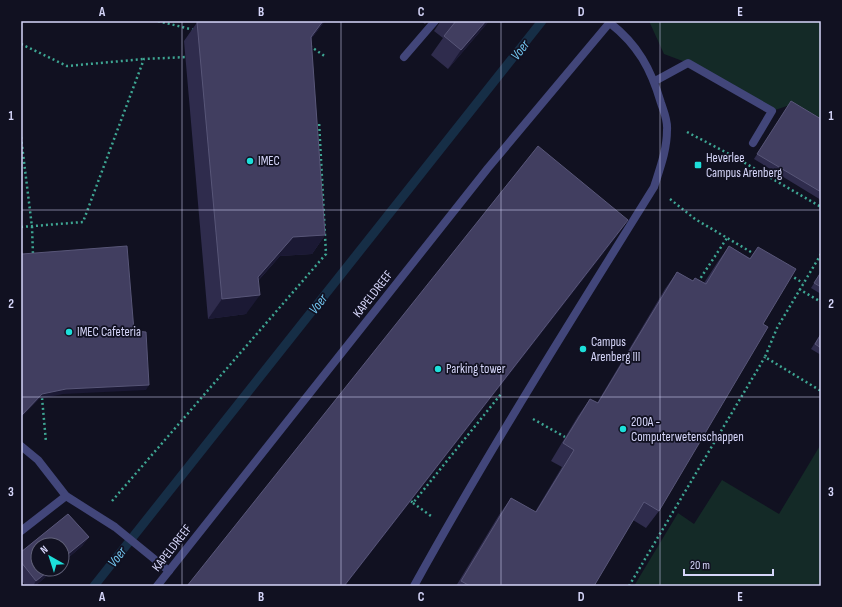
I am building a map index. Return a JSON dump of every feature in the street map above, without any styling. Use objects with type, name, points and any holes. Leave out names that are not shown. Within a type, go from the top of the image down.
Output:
[{"type":"street","points":[[404,57],[435,21]]},
{"type":"street","points":[[414,586],[516,410],[654,187],[665,154],[668,130],[666,121],[655,81],[644,59],[626,36],[610,22]]},
{"type":"street","name":"KAPELDREEF","points":[[157,586],[488,168],[610,22]]},
{"type":"street","points":[[655,81],[688,63],[772,111],[753,143]]},
{"type":"street","points":[[21,446],[38,460],[66,496],[115,527],[169,571]]},
{"type":"street","points":[[21,531],[66,496]]},
{"type":"path","points":[[158,21],[194,30]]},
{"type":"path","points":[[21,44],[67,66],[188,56]]},
{"type":"path","points":[[306,44],[326,57]]},
{"type":"path","points":[[21,227],[83,222],[144,59]]},
{"type":"path","points":[[99,517],[326,254],[318,121]]},
{"type":"path","points":[[666,121],[733,156],[821,207]]},
{"type":"path","points":[[21,137],[32,227],[33,258]]},
{"type":"path","points":[[654,187],[695,219],[762,259]]},
{"type":"path","points":[[696,284],[727,238]]},
{"type":"path","points":[[628,586],[765,357],[777,328],[821,254]]},
{"type":"path","points":[[789,275],[803,283]]},
{"type":"path","points":[[799,289],[821,302]]},
{"type":"path","points":[[765,357],[821,391]]},
{"type":"path","points":[[411,501],[413,503],[505,389]]},
{"type":"path","points":[[516,410],[565,437]]},
{"type":"green space","points":[[649,21],[821,21],[821,126],[787,106],[772,111],[688,63],[664,54]]},
{"type":"green space","points":[[821,444],[821,586],[634,586],[678,513],[694,524],[722,480],[779,514]]},
{"type":"building","name":"IMEC","points":[[198,21],[323,21],[311,37],[325,235],[293,237],[258,277],[260,295],[222,299]]},
{"type":"building","points":[[456,21],[486,21],[461,50],[444,36]]},
{"type":"building","points":[[791,101],[821,119],[821,192],[757,154]]},
{"type":"building","name":"Parking tower","points":[[538,146],[628,220],[344,586],[187,586]]},
{"type":"building","name":"IMEC Cafeteria","points":[[127,246],[134,331],[146,332],[149,385],[66,389],[42,394],[21,416],[21,249],[22,254]]},
{"type":"building","name":"200A - Computerwetenschappen","points":[[729,246],[750,259],[758,247],[796,269],[763,324],[768,327],[659,511],[644,502],[594,586],[470,586],[461,581],[511,498],[536,512],[574,450],[563,443],[590,399],[598,403],[677,272],[693,281],[695,278],[706,284]]},
{"type":"building","points":[[821,272],[821,287],[814,283]]},
{"type":"building","points":[[821,334],[821,348],[815,344]]},
{"type":"building","points":[[68,514],[89,537],[70,552],[70,537],[40,537]]},
{"type":"building","points":[[30,545],[30,573],[21,562],[21,552]]},
{"type":"building","points":[[33,577],[41,577],[36,581]]},
{"type":"waterway","name":"Voer","points":[[94,586],[542,21]]},
{"type":"place","name":"IMEC","points":[[250,161]]},
{"type":"place","name":"Heverlee Campus Arenberg","points":[[698,165]]},
{"type":"place","name":"IMEC Cafeteria","points":[[69,332]]},
{"type":"place","name":"Campus Arenberg III","points":[[583,349]]},
{"type":"place","name":"Parking tower","points":[[438,369]]},
{"type":"place","name":"200A - Computerwetenschappen","points":[[623,429]]}]
